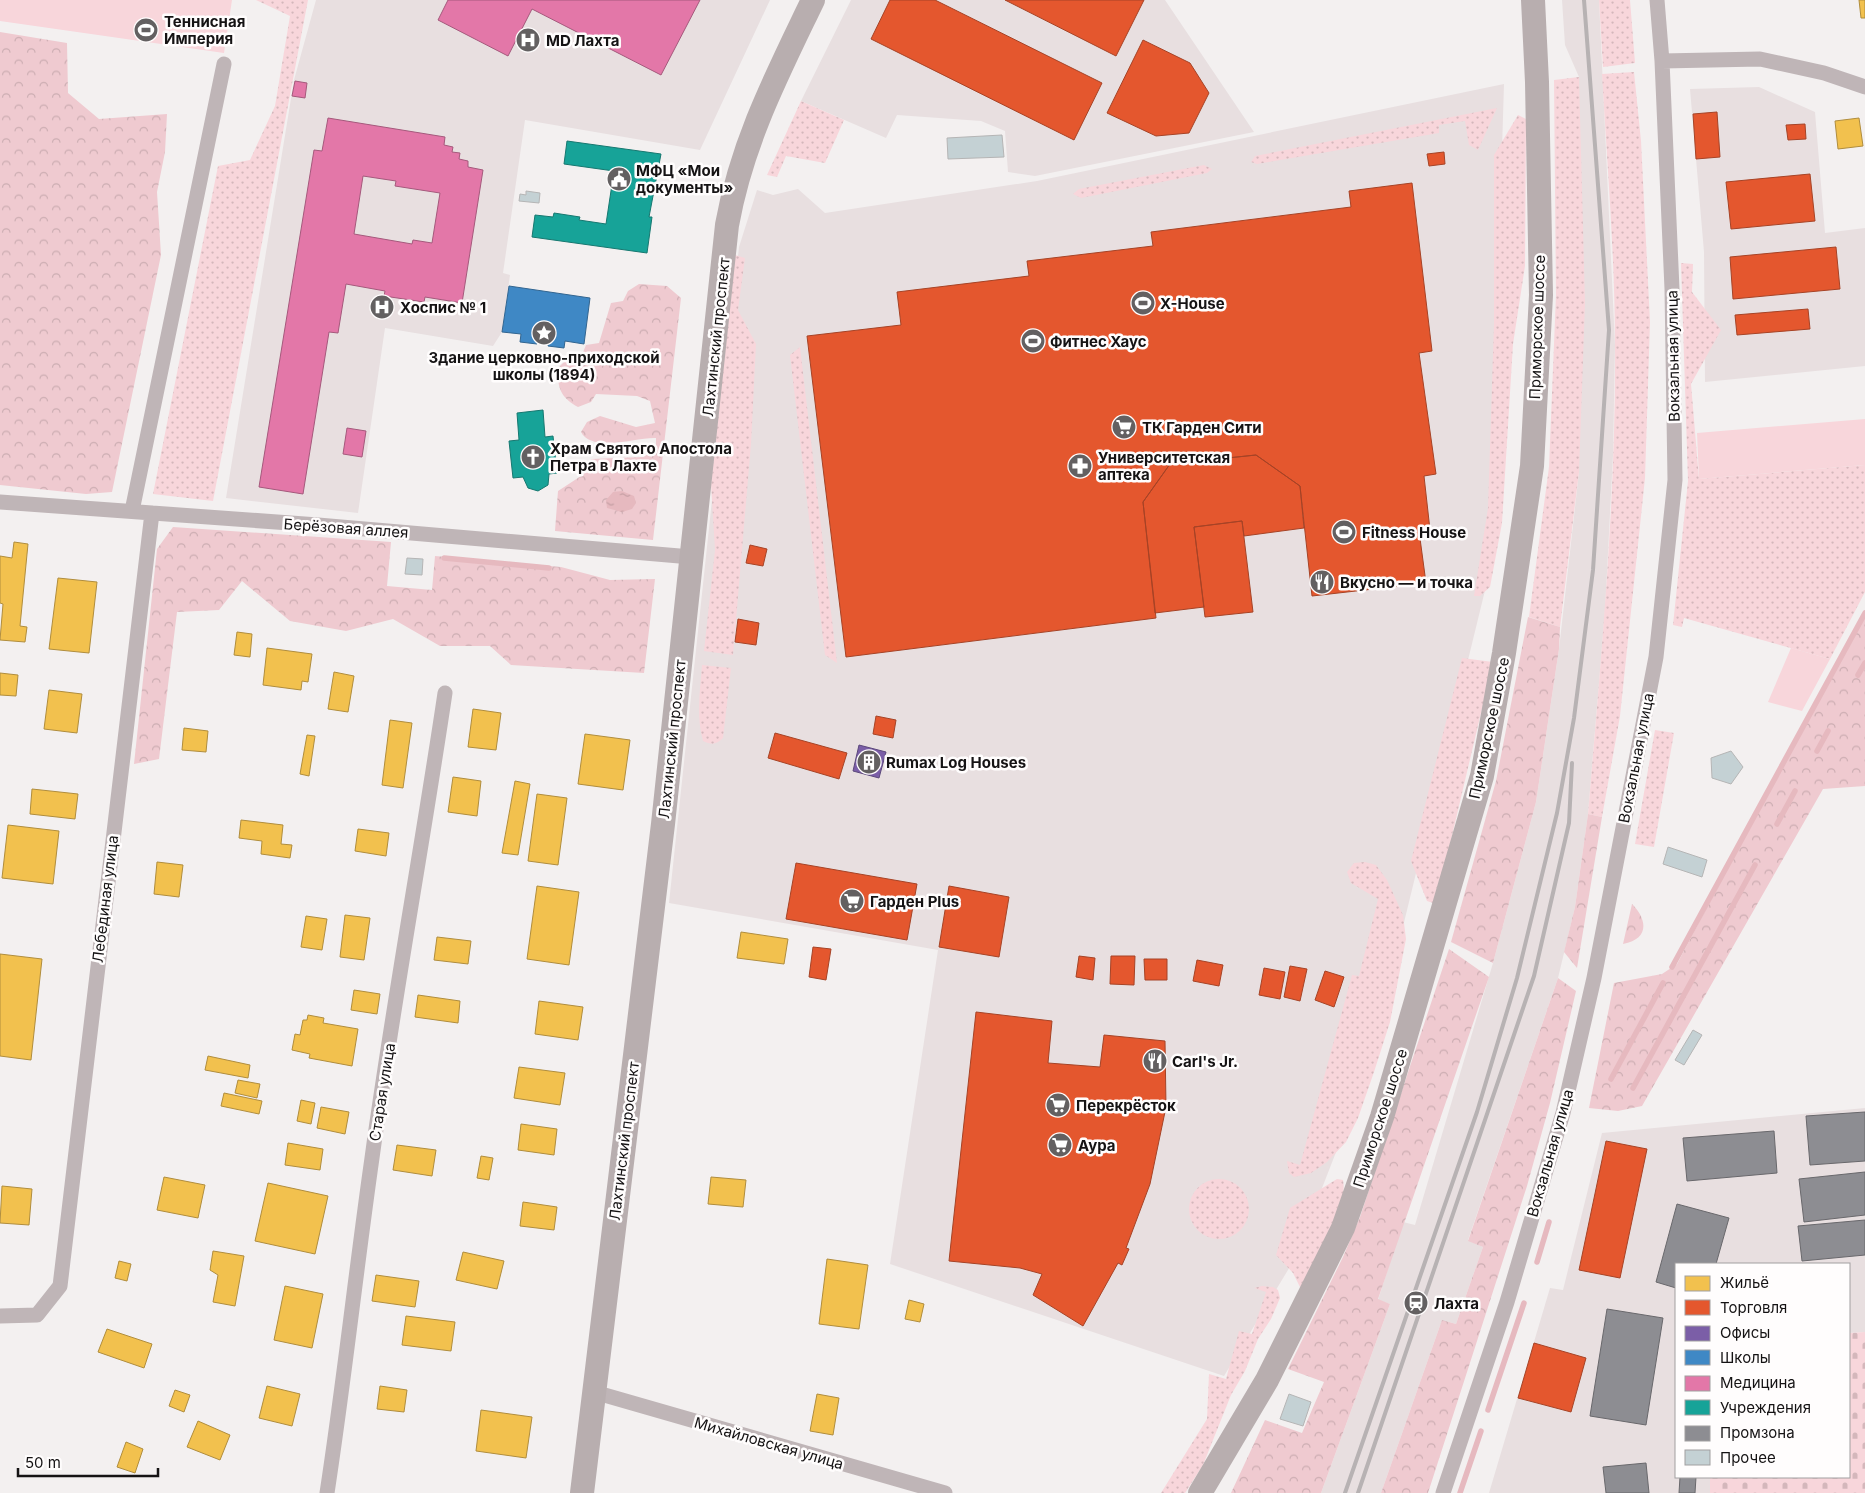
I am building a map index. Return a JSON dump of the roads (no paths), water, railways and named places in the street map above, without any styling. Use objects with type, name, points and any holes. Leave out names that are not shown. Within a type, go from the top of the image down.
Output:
[{"type":"main road","name":"Лахтинский проспект","points":[[582,1493],[662,834],[710,401],[727,225],[732,198],[750,134],[814,0]]},
{"type":"main road","name":"Приморское шоссе","points":[[1200,1493],[1267,1380],[1343,1228],[1382,1117],[1482,776],[1504,653],[1532,466],[1541,295],[1537,82],[1533,0]]},
{"type":"street","name":"Вокзальная улица","points":[[1443,1493],[1504,1312],[1563,1113],[1594,978],[1656,657],[1675,480],[1672,289],[1662,61],[1657,0]]},
{"type":"street","points":[[1662,61],[1760,59],[1824,73],[1865,86]]},
{"type":"street","points":[[132,511],[224,64]]},
{"type":"street","name":"Берёзовая аллея","points":[[0,502],[152,512],[692,557]]},
{"type":"street","name":"Лебединая улица","points":[[0,1316],[37,1315],[60,1286],[152,512]]},
{"type":"street","name":"Старая улица","points":[[328,1493],[347,1362],[374,1140],[445,693]]},
{"type":"street","name":"Михайловская улица","points":[[594,1392],[946,1493]]},
{"type":"water","points":[[622,491],[634,496],[636,503],[632,509],[622,512],[607,508],[606,500],[613,492]]},
{"type":"waterway","points":[[444,558],[549,568]]},
{"type":"waterway","points":[[1672,967],[1865,613]]},
{"type":"waterway","points":[[1858,675],[1865,663]]},
{"type":"waterway","points":[[1817,751],[1828,731]]},
{"type":"waterway","points":[[1777,824],[1795,791]]},
{"type":"waterway","points":[[1633,1088],[1755,865]]},
{"type":"waterway","points":[[1611,1079],[1663,983]]},
{"type":"waterway","points":[[1537,1262],[1549,1222]]},
{"type":"waterway","points":[[1488,1410],[1524,1303]]},
{"type":"waterway","points":[[1460,1493],[1481,1431]]},
{"type":"railway","points":[[1345,1493],[1477,1112],[1517,978],[1557,813],[1574,718],[1593,570],[1609,330],[1584,0]]},
{"type":"railway","points":[[1358,1493],[1534,976],[1569,823],[1572,763]]},
{"type":"place","name":"Теннисная Империя","points":[[146,30]]},
{"type":"place","name":"MD Лахта","points":[[528,40]]},
{"type":"place","name":"МФЦ «Мои документы»","points":[[619,179]]},
{"type":"place","name":"X-House","points":[[1143,303]]},
{"type":"place","name":"Хоспис № 1","points":[[382,307]]},
{"type":"place","name":"Здание церковно-приходской школы (1894)","points":[[544,333]]},
{"type":"place","name":"Фитнес Хаус","points":[[1033,341]]},
{"type":"place","name":"ТК Гарден Сити","points":[[1124,427]]},
{"type":"place","name":"Храм Святого Апостола Петра в Лахте","points":[[533,457]]},
{"type":"place","name":"Университетская аптека","points":[[1080,466]]},
{"type":"place","name":"Fitness House","points":[[1344,532]]},
{"type":"place","name":"Вкусно — и точка","points":[[1322,582]]},
{"type":"place","name":"Rumax Log Houses","points":[[869,762]]},
{"type":"place","name":"Гарден Plus","points":[[852,901]]},
{"type":"place","name":"Carl's Jr.","points":[[1155,1061]]},
{"type":"place","name":"Перекрёсток","points":[[1058,1105]]},
{"type":"place","name":"Аура","points":[[1060,1145]]},
{"type":"place","name":"Лахта","points":[[1416,1303]]}]
